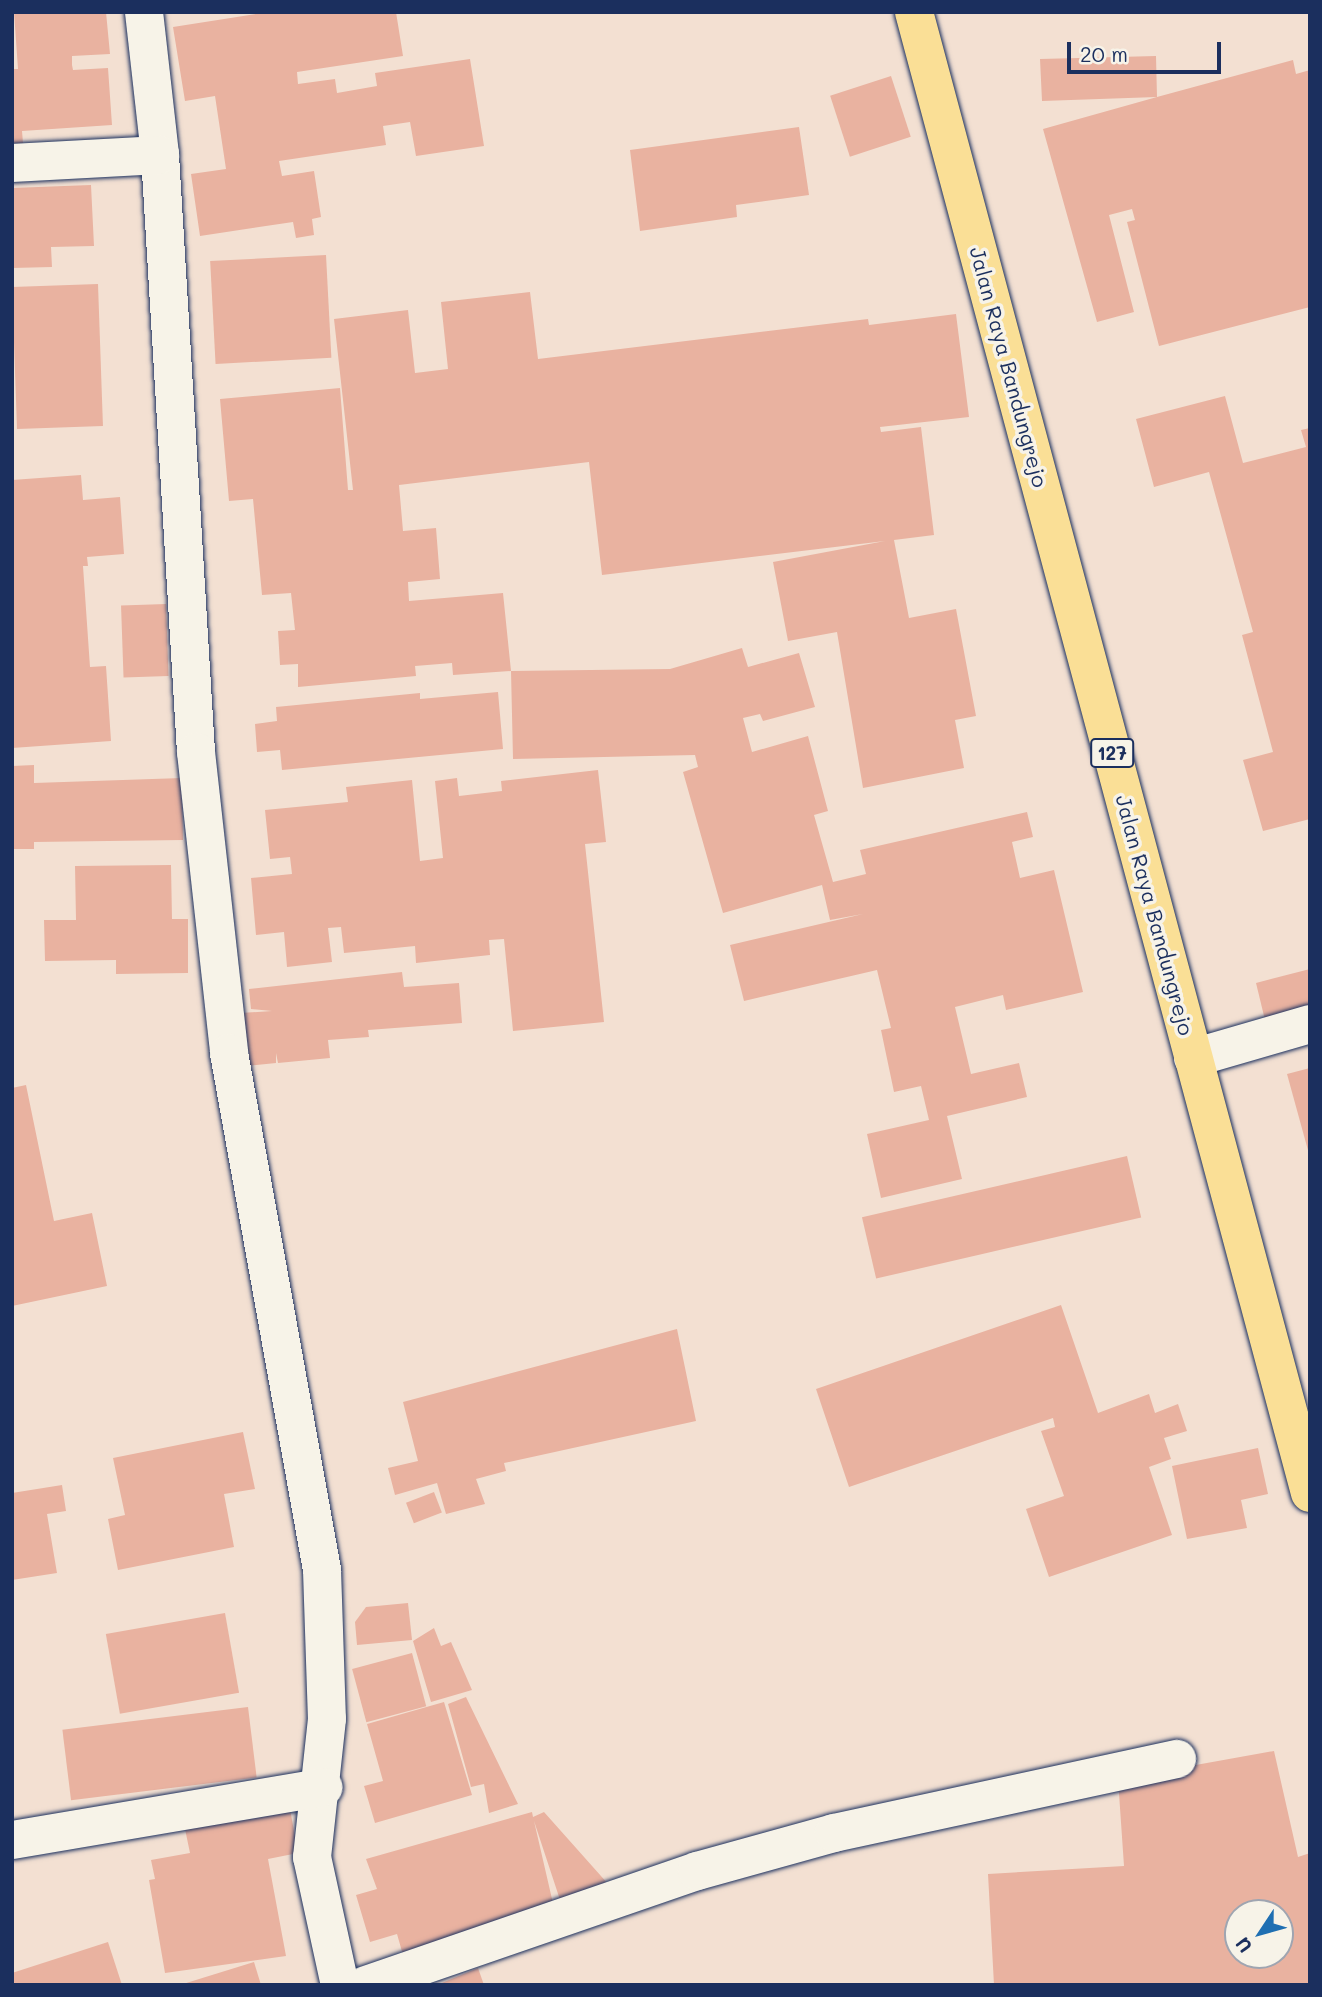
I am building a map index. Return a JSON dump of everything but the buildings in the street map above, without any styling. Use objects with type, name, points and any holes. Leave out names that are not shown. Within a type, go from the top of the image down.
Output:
[{"type":"main road","name":"Jalan Raya Bandungrejo","points":[[914,12],[1310,1493]]},
{"type":"street","points":[[144,12],[160,155],[196,752],[229,1053],[322,1570],[324,1787],[312,1857],[340,1985]]},
{"type":"street","points":[[12,163],[160,155]]},
{"type":"street","points":[[1194,1058],[1310,1024]]},
{"type":"street","points":[[366,1985],[697,1871],[821,1836],[1177,1759]]},
{"type":"street","points":[[12,1840],[324,1787]]}]
